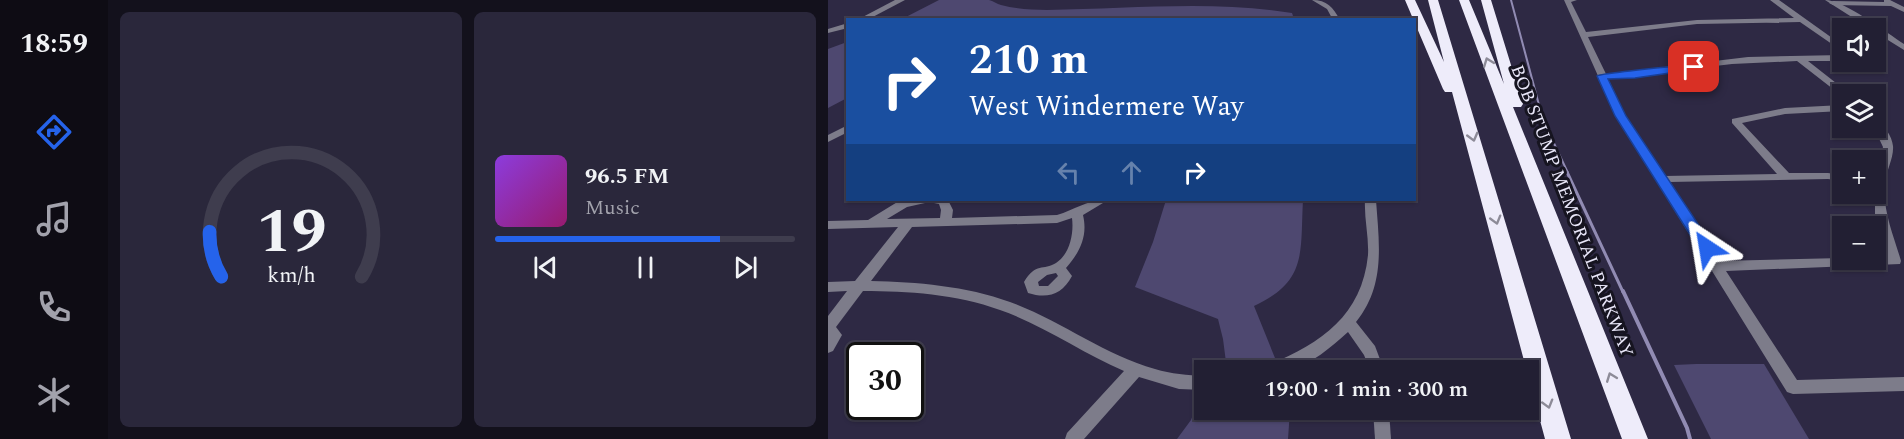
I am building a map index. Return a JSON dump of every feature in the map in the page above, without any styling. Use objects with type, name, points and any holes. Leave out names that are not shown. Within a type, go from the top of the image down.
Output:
[{"type":"highway","points":[[1410,0],[1448,86],[1465,110]]},
{"type":"highway","points":[[1433,0],[1558,439]]},
{"type":"highway","name":"BOB STUMP MEMORIAL PARKWAY","points":[[1464,0],[1635,439]]},
{"type":"highway","points":[[1486,0],[1522,122],[1567,236],[1578,293]]},
{"type":"street","points":[[864,18],[901,0]]},
{"type":"street","points":[[1316,0],[1330,8],[1336,18]]},
{"type":"street","points":[[1573,0],[1567,1],[1621,116],[1793,387],[1904,384]]},
{"type":"street","points":[[1774,0],[1832,41]]},
{"type":"street","points":[[1831,1],[1888,1],[1904,10]]},
{"type":"street","points":[[1831,1],[1857,18]]},
{"type":"street","points":[[1584,34],[1697,22],[1802,20]]},
{"type":"street","points":[[828,31],[846,26]]},
{"type":"street","points":[[1887,37],[1904,48]]},
{"type":"street","points":[[1602,76],[1672,71],[1717,63],[1832,58]]},
{"type":"street","points":[[1800,59],[1832,84]]},
{"type":"street","points":[[1787,178],[1735,121],[1785,111],[1832,109]]},
{"type":"street","points":[[828,139],[846,129]]},
{"type":"street","points":[[1885,138],[1888,147],[1886,153]]},
{"type":"street","points":[[1662,179],[1832,177]]},
{"type":"street","points":[[872,223],[903,204],[916,201]]},
{"type":"street","points":[[941,201],[944,202],[947,210],[945,222]]},
{"type":"street","points":[[828,225],[1051,219],[1077,213],[1097,201]]},
{"type":"street","points":[[1296,360],[1331,340],[1348,323],[1364,300],[1370,282],[1374,255],[1370,201]]},
{"type":"street","points":[[1718,266],[1894,261],[1880,204]]},
{"type":"street","points":[[1059,268],[1068,259],[1082,228],[1077,213]]},
{"type":"street","points":[[828,347],[835,335],[828,327],[909,222]]},
{"type":"street","points":[[828,287],[861,285],[945,292],[1005,306],[1136,369],[1166,380],[1194,382]]},
{"type":"street","points":[[1348,323],[1363,339],[1374,360]]},
{"type":"street","points":[[1073,439],[1136,369]]},
{"type":"street","points":[[1382,420],[1383,439]]},
{"type":"shaded area","points":[[939,0],[989,0],[999,5],[1041,10],[1170,6],[1232,7],[1292,13],[1294,18],[904,18]]},
{"type":"shaded area","points":[[846,42],[846,99],[828,108],[828,49]]},
{"type":"shaded area","points":[[1166,201],[1303,201],[1298,263],[1284,286],[1254,306],[1276,360],[1226,360],[1218,319],[1135,287],[1153,242]]},
{"type":"shaded area","points":[[1764,364],[1809,439],[1711,439],[1674,365]]},
{"type":"shaded area","points":[[1194,412],[1194,420],[1289,420],[1288,439],[1177,439]]},
{"type":"waterway","points":[[1511,0],[1543,120],[1568,173]]},
{"type":"waterway","points":[[1567,172],[1623,292]]},
{"type":"waterway","points":[[1623,291],[1687,428],[1690,439]]},
{"type":"route","points":[[1694,67],[1635,75],[1602,76],[1621,116],[1707,248]]}]
